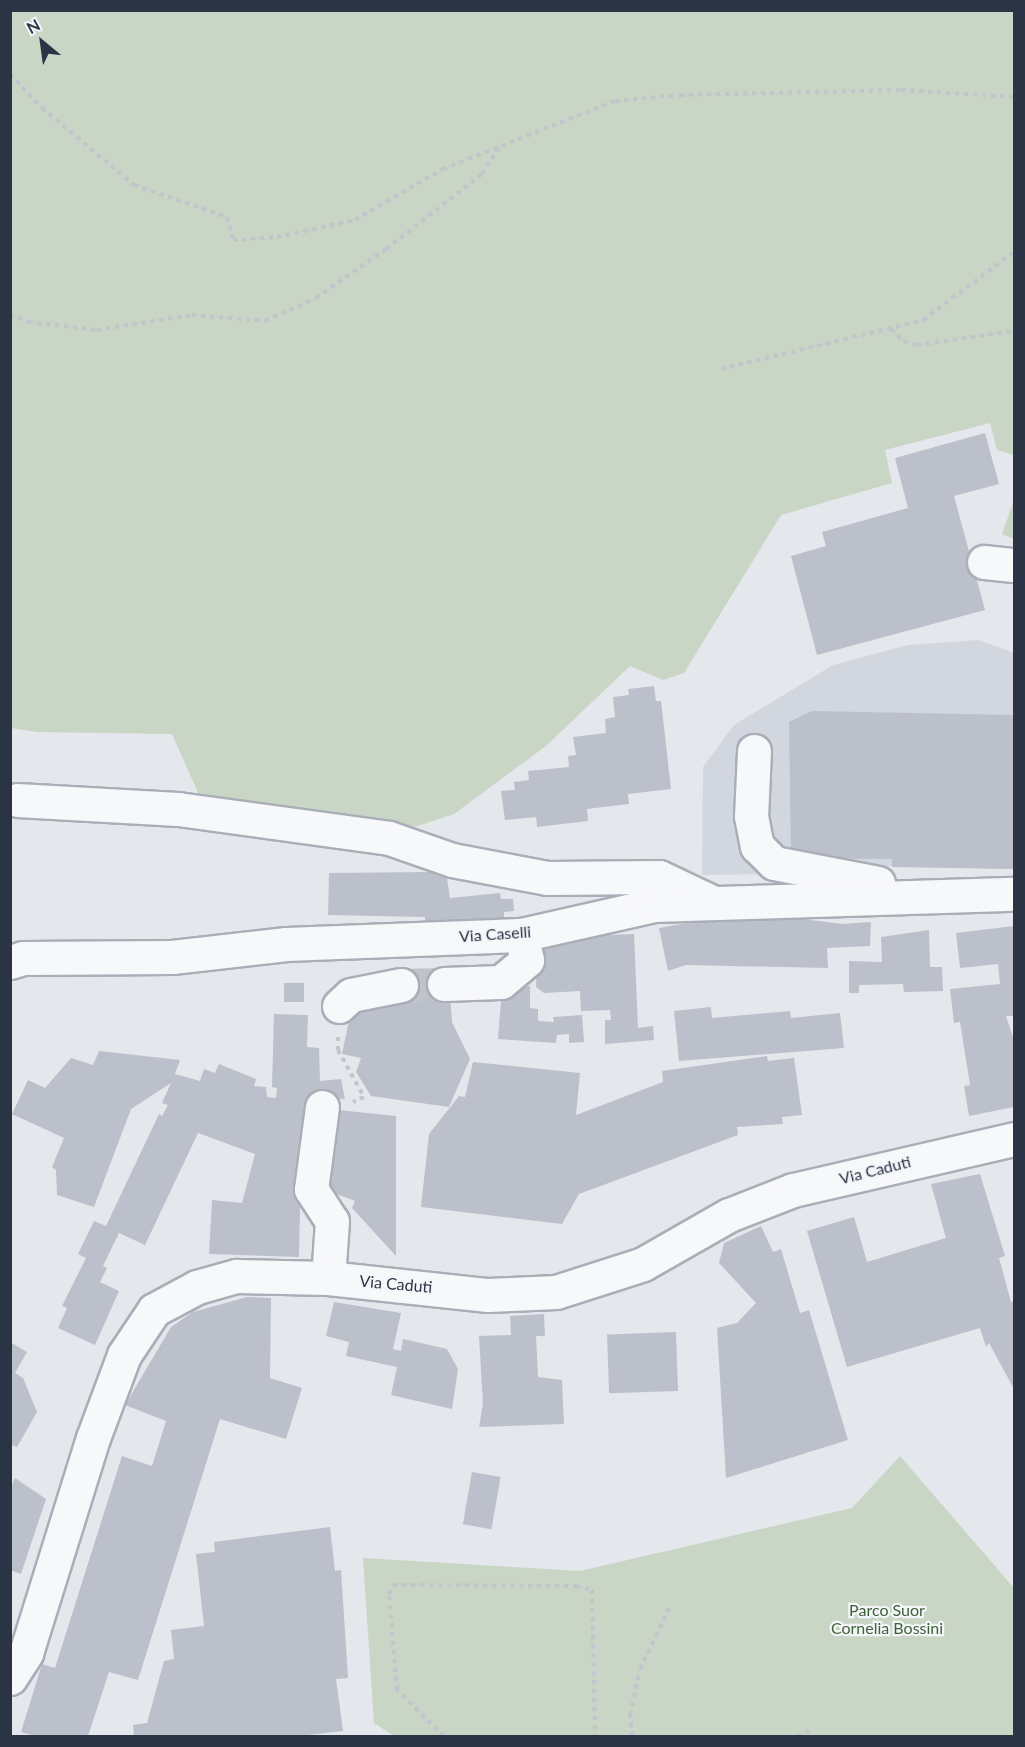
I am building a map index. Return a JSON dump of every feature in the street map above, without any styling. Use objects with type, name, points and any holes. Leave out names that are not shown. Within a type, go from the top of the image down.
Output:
[{"type":"street","points":[[754,751],[751,816],[757,846],[774,863],[944,895]]},
{"type":"street","points":[[16,800],[178,809],[389,838],[452,860],[547,878],[658,877],[711,901]]},
{"type":"street","name":"Via Caselli","points":[[15,958],[172,957],[286,944],[521,935],[654,905],[711,901],[1014,894]]},
{"type":"street","points":[[444,984],[501,982],[527,960],[521,935]]},
{"type":"street","points":[[339,1006],[351,995],[400,985]]},
{"type":"street","points":[[322,1107],[311,1190],[332,1221],[328,1278]]},
{"type":"street","name":"Via Caduti","points":[[16,1658],[124,1355],[154,1310],[197,1287],[236,1276],[328,1278],[488,1295],[556,1292],[643,1264],[729,1215],[793,1190],[1014,1139]]},
{"type":"path","points":[[10,74],[42,108],[134,185],[227,217],[232,240],[276,237],[355,220],[443,170],[626,100],[901,90],[1014,97]]},
{"type":"path","points":[[10,314],[28,322],[97,330],[192,315],[265,321],[316,298],[386,249],[482,174],[500,147]]},
{"type":"path","points":[[721,369],[923,320],[1014,252]]},
{"type":"path","points":[[890,329],[903,340],[917,345],[1014,331]]},
{"type":"path","points":[[322,1107],[346,1105],[364,1096],[338,1050],[339,1006]]},
{"type":"path","points":[[444,1737],[397,1690],[389,1594],[393,1584],[576,1586],[592,1590],[595,1737]]},
{"type":"path","points":[[632,1737],[630,1715],[640,1669],[670,1607]]},
{"type":"path","points":[[797,1737],[810,1731]]},
{"type":"shaded area","points":[[979,640],[1014,653],[1014,869],[880,866],[826,873],[702,875],[703,767],[734,725],[833,665],[908,645]]},
{"type":"green space","points":[[10,11],[1014,11],[1014,455],[997,450],[990,423],[885,450],[892,483],[781,515],[684,673],[663,680],[630,666],[546,746],[454,814],[405,830],[199,795],[172,734],[37,732],[11,728]]},
{"type":"green space","points":[[1014,500],[1014,539],[1002,534]]},
{"type":"green space","name":"Parco Suor Cornelia Bossini","points":[[900,1456],[1014,1588],[1014,1736],[394,1736],[374,1723],[363,1558],[580,1571],[852,1508]]},
{"type":"building","points":[[985,433],[999,484],[954,496],[985,610],[817,655],[791,556],[826,546],[822,532],[908,508],[895,458]]},
{"type":"building","points":[[654,686],[656,701],[661,701],[671,789],[628,794],[629,804],[587,809],[588,821],[537,827],[536,817],[505,820],[501,791],[515,790],[514,782],[529,780],[528,771],[569,767],[568,756],[576,755],[573,737],[606,733],[605,719],[615,717],[613,697],[629,695],[628,689]]},
{"type":"building","points":[[812,711],[1014,715],[1014,869],[892,867],[892,859],[791,858],[789,722]]},
{"type":"building","points":[[446,872],[450,898],[500,893],[501,899],[513,899],[514,911],[504,912],[504,923],[425,924],[425,917],[328,915],[329,873]]},
{"type":"building","points":[[768,915],[843,924],[871,922],[870,946],[827,948],[828,968],[686,965],[668,971],[659,928],[715,918]]},
{"type":"building","points":[[1014,926],[1014,1016],[1006,1016],[1014,1040],[1014,1107],[969,1116],[964,1086],[970,1085],[960,1022],[954,1023],[950,989],[1000,984],[998,964],[960,968],[956,933]]},
{"type":"building","points":[[929,930],[930,967],[942,967],[943,991],[904,992],[903,984],[859,985],[859,993],[849,993],[849,961],[882,962],[881,937]]},
{"type":"building","points":[[634,934],[638,1028],[653,1026],[654,1040],[605,1044],[605,1020],[611,1020],[610,1010],[581,1011],[580,991],[544,993],[536,987],[537,952],[541,938]]},
{"type":"building","points":[[284,983],[304,983],[304,1002],[284,1002]]},
{"type":"building","points":[[530,986],[530,1008],[538,1009],[538,1021],[554,1022],[553,1017],[582,1015],[584,1042],[569,1043],[569,1034],[557,1035],[556,1043],[498,1039],[502,989]]},
{"type":"building","points":[[450,994],[452,1022],[470,1059],[449,1107],[371,1096],[356,1072],[361,1058],[342,1054],[350,1016],[386,999]]},
{"type":"building","points":[[711,1007],[712,1018],[790,1011],[791,1018],[840,1013],[844,1048],[679,1061],[674,1011]]},
{"type":"building","points":[[274,1014],[308,1015],[307,1047],[319,1048],[320,1081],[341,1079],[345,1099],[312,1098],[313,1148],[300,1206],[299,1257],[209,1254],[212,1200],[242,1203],[255,1154],[198,1133],[145,1245],[119,1233],[103,1266],[107,1268],[100,1282],[119,1291],[95,1345],[58,1328],[67,1308],[62,1306],[86,1258],[78,1254],[94,1221],[106,1226],[159,1114],[162,1116],[168,1105],[162,1103],[171,1083],[131,1109],[94,1207],[57,1195],[56,1170],[52,1167],[64,1138],[12,1114],[28,1080],[45,1088],[71,1058],[93,1065],[99,1051],[180,1060],[175,1074],[200,1081],[204,1069],[215,1073],[219,1064],[256,1079],[254,1086],[266,1087],[267,1097],[276,1098],[277,1088],[272,1087]]},
{"type":"building","points":[[767,1056],[768,1061],[794,1058],[802,1115],[782,1117],[783,1124],[737,1127],[738,1135],[579,1194],[562,1224],[421,1207],[429,1134],[459,1096],[465,1097],[473,1062],[580,1073],[576,1115],[663,1082],[662,1071]]},
{"type":"building","points":[[328,1109],[396,1116],[396,1256],[352,1208],[355,1201],[316,1186]]},
{"type":"building","points":[[980,1174],[1005,1256],[999,1258],[1011,1302],[1014,1301],[1014,1389],[989,1343],[986,1347],[980,1328],[847,1367],[807,1231],[854,1217],[867,1262],[946,1238],[931,1184]]},
{"type":"building","points":[[761,1226],[773,1252],[781,1249],[800,1313],[809,1310],[848,1440],[726,1478],[717,1328],[737,1323],[756,1303],[719,1263],[724,1243]]},
{"type":"building","points":[[247,1297],[271,1298],[270,1378],[302,1388],[286,1439],[220,1419],[138,1680],[109,1672],[88,1736],[35,1736],[21,1732],[42,1664],[55,1668],[122,1456],[152,1466],[166,1421],[125,1405],[171,1327],[193,1312]]},
{"type":"building","points":[[334,1302],[401,1313],[393,1349],[401,1351],[403,1339],[447,1349],[458,1369],[452,1409],[391,1395],[397,1367],[346,1356],[349,1342],[326,1336]]},
{"type":"building","points":[[544,1314],[545,1336],[536,1336],[538,1377],[562,1380],[564,1424],[479,1427],[483,1404],[479,1336],[511,1335],[510,1316]]},
{"type":"building","points":[[676,1332],[678,1391],[609,1393],[607,1334]]},
{"type":"building","points":[[10,1342],[27,1352],[15,1373],[23,1378],[37,1412],[17,1447],[10,1444]]},
{"type":"building","points":[[472,1472],[501,1477],[491,1529],[463,1524]]},
{"type":"building","points":[[15,1478],[46,1499],[21,1574],[10,1570],[10,1490]]},
{"type":"building","points":[[330,1527],[335,1571],[341,1570],[348,1678],[336,1679],[343,1731],[299,1736],[134,1736],[133,1725],[147,1723],[164,1661],[174,1659],[171,1630],[204,1626],[196,1554],[215,1552],[214,1542]]},
{"type":"tunnel","points":[[401,985],[444,984]]}]
